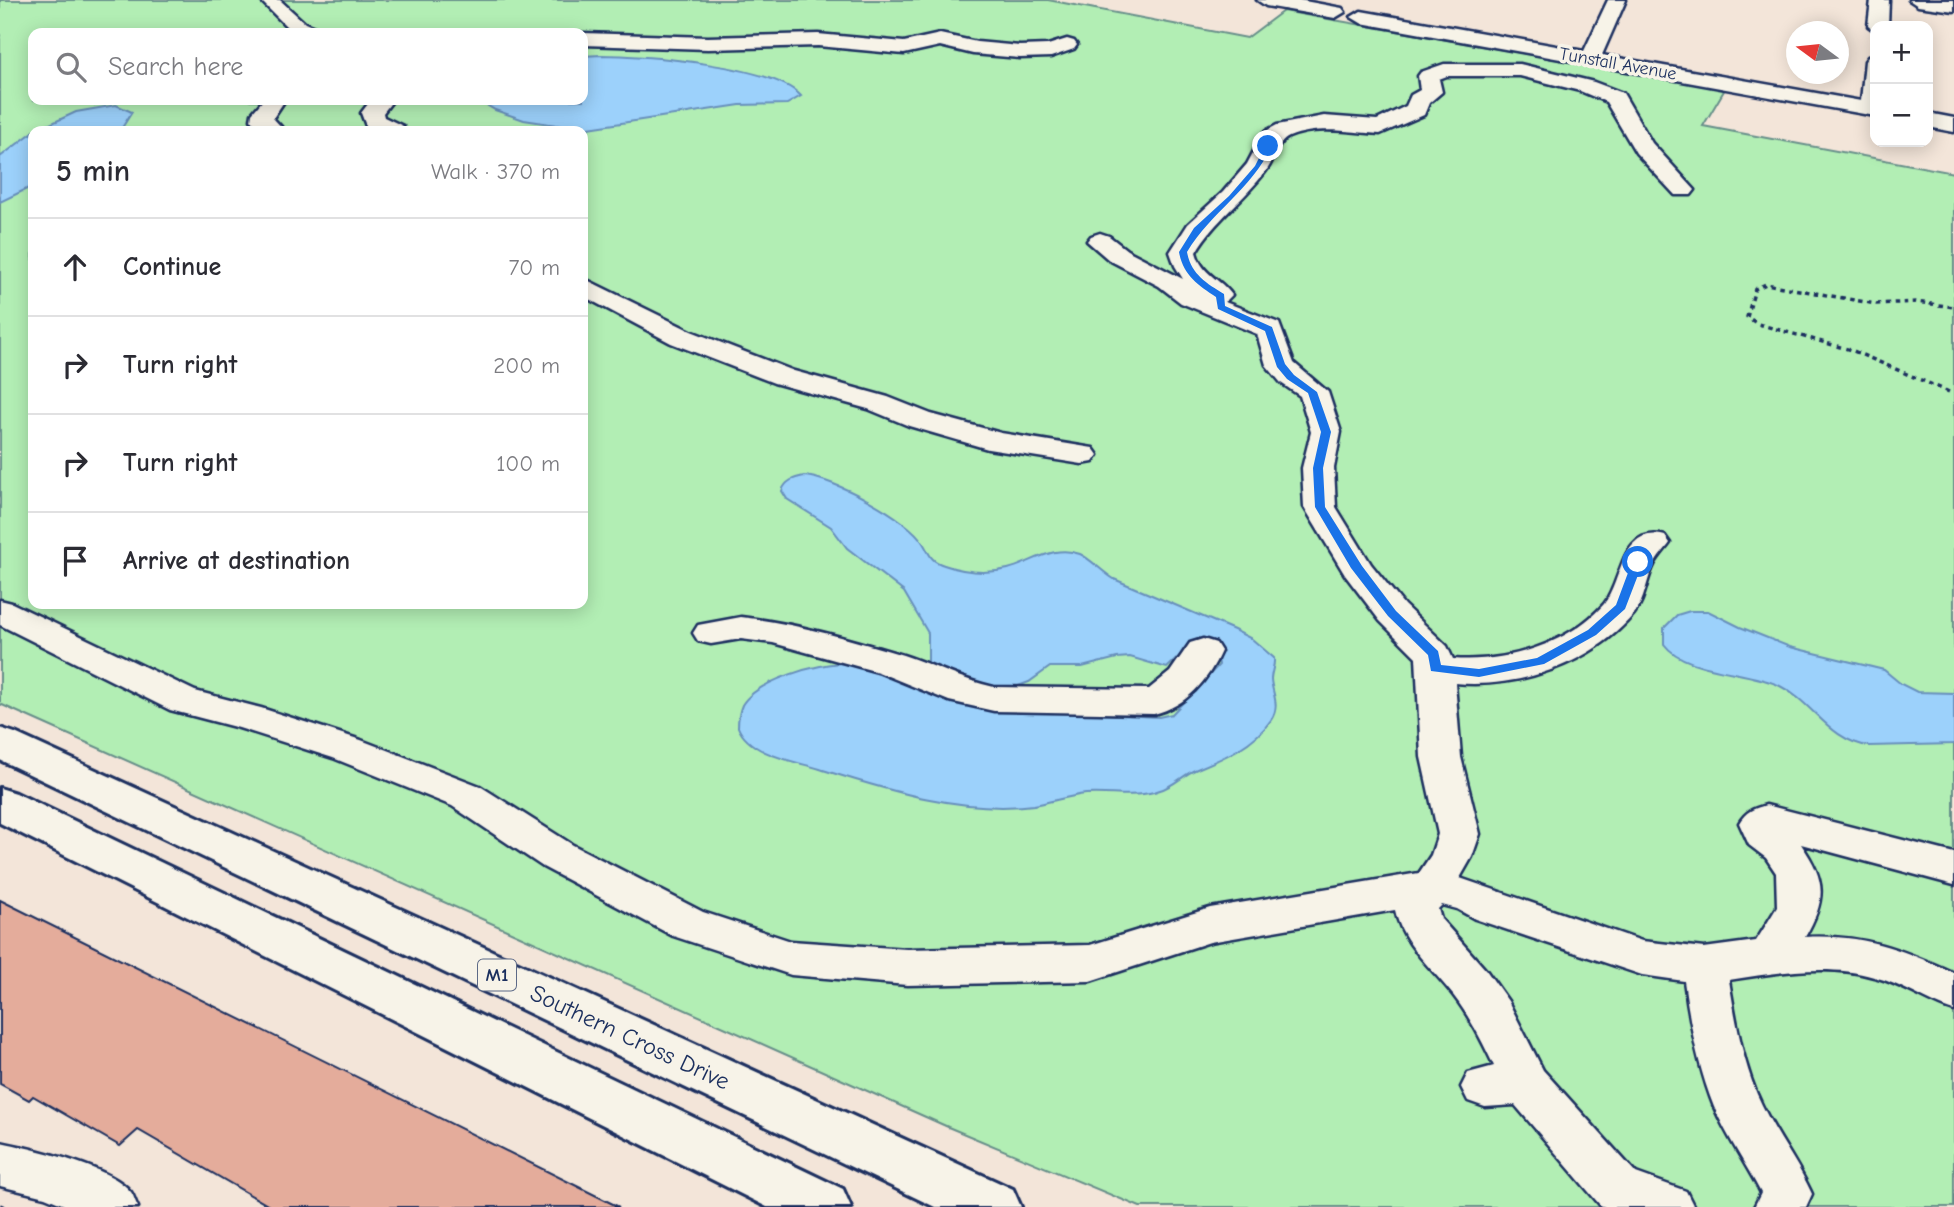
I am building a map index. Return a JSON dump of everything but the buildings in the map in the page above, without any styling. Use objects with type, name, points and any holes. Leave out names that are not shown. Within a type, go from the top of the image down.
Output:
[{"type":"highway","name":"Southern Cross Drive","points":[[0,743],[993,1207]]},
{"type":"highway","points":[[0,804],[823,1207]]},
{"type":"street","points":[[269,0],[300,28]]},
{"type":"street","name":"Tunstall Avenue","points":[[1266,0],[1351,10],[1590,59],[1870,109]]},
{"type":"street","points":[[1590,59],[1618,0]]},
{"type":"street","points":[[1878,21],[1880,0]]},
{"type":"street","points":[[1918,0],[1954,5]]},
{"type":"street","points":[[588,38],[708,43],[818,40],[852,44],[883,54],[940,40],[997,51],[1051,51],[1067,45]]},
{"type":"street","points":[[1221,307],[1221,296],[1203,284],[1186,267],[1183,252],[1197,229],[1232,197],[1254,172],[1272,137],[1285,130],[1324,123],[1380,127],[1393,122],[1401,115],[1416,110],[1419,100],[1432,92],[1428,76],[1444,70],[1520,71],[1587,86],[1615,98],[1644,148],[1682,190]]},
{"type":"street","points":[[269,126],[262,120],[263,113],[270,105]]},
{"type":"street","points":[[378,105],[372,113],[373,121],[384,126]]},
{"type":"street","points":[[1933,121],[1954,125]]},
{"type":"street","points":[[1100,241],[1118,255],[1168,280],[1190,297],[1221,307],[1269,329],[1280,365],[1291,377],[1313,392],[1326,432],[1318,468],[1320,507],[1357,568],[1392,613],[1434,654],[1441,757],[1459,834],[1451,857],[1433,887],[1416,905],[1420,925],[1470,983],[1492,1014],[1506,1086],[1618,1189],[1668,1207]]},
{"type":"street","points":[[588,289],[681,337],[784,377],[878,403],[920,420],[999,442],[1083,455]]},
{"type":"street","points":[[1435,669],[1479,673],[1540,662],[1592,633],[1621,607],[1638,562],[1653,543]]},
{"type":"street","points":[[0,611],[183,701],[248,717],[347,750],[466,796],[558,856],[688,923],[791,958],[907,967],[1090,963],[1210,925],[1433,887],[1469,896],[1490,906],[1642,958],[1704,966],[1770,956],[1827,953],[1881,960],[1954,993]]},
{"type":"street","points":[[711,633],[731,629],[765,630],[891,664],[975,696],[1018,701],[1154,702],[1165,698],[1173,690],[1200,660],[1203,651]]},
{"type":"street","points":[[1770,956],[1799,909],[1797,871],[1782,847],[1764,834],[1759,823],[1766,820],[1954,869]]},
{"type":"street","points":[[1704,966],[1716,1043],[1740,1110],[1776,1167],[1787,1194],[1780,1207]]},
{"type":"street","points":[[0,1164],[43,1172],[92,1191],[112,1207]]},
{"type":"path","points":[[1949,392],[1890,365],[1819,340],[1760,325],[1749,321],[1747,317],[1755,289],[1758,285],[1766,284],[1877,304],[1916,302],[1954,307]]},
{"type":"green space","points":[[0,0],[1048,0],[1247,38],[1283,11],[1725,89],[1703,126],[1954,173],[1954,1207],[1140,1207],[948,1127],[0,704]]},
{"type":"water","points":[[588,56],[646,57],[736,69],[786,85],[801,96],[787,104],[740,105],[588,128],[524,120],[486,105],[588,105]]},
{"type":"water","points":[[116,105],[132,112],[123,126],[46,126],[76,112]]},
{"type":"water","points":[[28,136],[28,188],[0,202],[0,157]]},
{"type":"water","points":[[804,476],[851,491],[887,511],[915,533],[931,557],[939,563],[968,571],[984,572],[1008,569],[1061,551],[1080,554],[1114,579],[1252,639],[1274,658],[1271,679],[1276,704],[1274,715],[1264,729],[1247,744],[1192,771],[1165,788],[1133,795],[1086,794],[1034,805],[980,806],[925,798],[773,756],[744,737],[738,727],[742,705],[749,696],[774,681],[821,666],[847,663],[1000,709],[1159,717],[1172,714],[1219,665],[1217,652],[1187,649],[1167,668],[1130,657],[1117,658],[1082,667],[1050,667],[1029,682],[1010,689],[979,688],[928,664],[928,633],[904,592],[847,548],[831,527],[787,499],[782,491],[785,485]]},
{"type":"water","points":[[1690,611],[1708,611],[1790,647],[1884,670],[1901,684],[1917,692],[1954,693],[1954,744],[1869,746],[1855,743],[1832,729],[1802,701],[1780,686],[1687,661],[1664,644],[1664,628],[1677,615]]},
{"type":"route","points":[[1268,146],[1254,172],[1232,197],[1197,229],[1183,252],[1186,267],[1203,284],[1221,296],[1221,307],[1269,329],[1280,365],[1291,377],[1313,392],[1326,432],[1318,468],[1320,507],[1357,568],[1392,613],[1434,654],[1435,669],[1479,673],[1540,662],[1592,633],[1621,607],[1638,562]]}]
